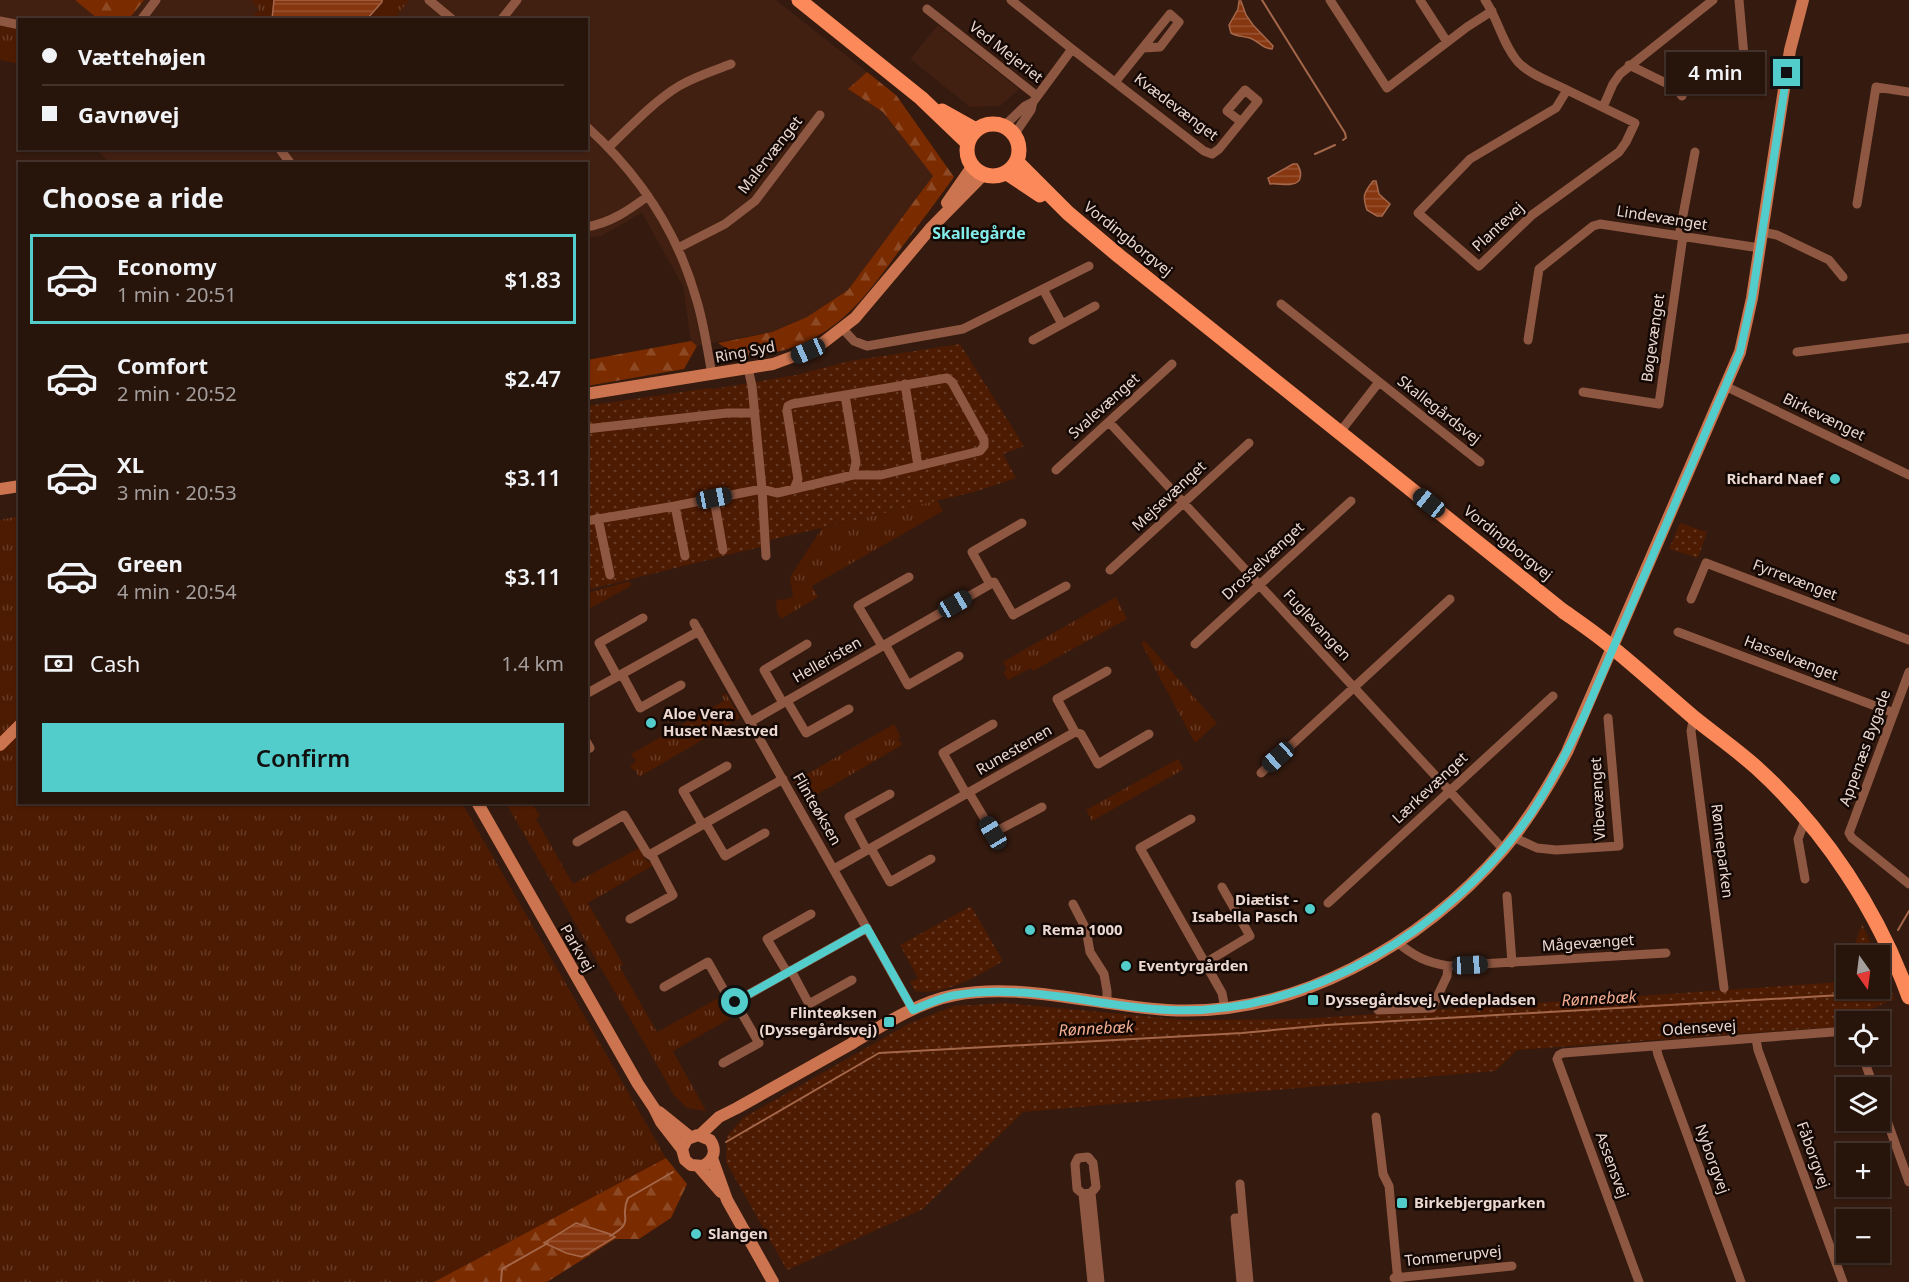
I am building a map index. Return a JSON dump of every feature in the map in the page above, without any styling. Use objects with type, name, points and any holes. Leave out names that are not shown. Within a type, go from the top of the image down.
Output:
[{"type":"main road","points":[[799,0],[972,137]]},
{"type":"main road","points":[[992,124],[1009,131],[1019,148],[1012,168],[998,176],[978,171],[968,158],[972,137],[983,126],[992,124]]},
{"type":"main road","name":"Vordingborgvej","points":[[1012,168],[1613,648],[1756,766],[1806,818],[1862,896],[1909,997]]},
{"type":"street","points":[[142,18],[156,0]]},
{"type":"street","points":[[429,0],[451,18]]},
{"type":"street","points":[[503,18],[517,0]]},
{"type":"street","points":[[1330,0],[1387,88],[1492,11],[1485,0]]},
{"type":"street","points":[[1420,0],[1447,42]]},
{"type":"street","points":[[1603,107],[1613,84],[1629,65],[1713,0]]},
{"type":"street","points":[[1739,0],[1745,67]]},
{"type":"street","points":[[727,1200],[699,1167],[685,1160],[682,1149],[685,1142],[700,1137],[722,1123],[737,1108],[913,1010],[955,995],[981,992],[1011,992],[1166,1010],[1225,1009],[1271,999],[1319,982],[1363,962],[1397,942],[1452,902],[1503,849],[1530,815],[1558,770],[1584,716],[1740,352],[1760,248],[1790,50],[1801,0]]},
{"type":"street","name":"Kvædevænget","points":[[1015,1],[1072,49],[1204,151],[1212,154],[1219,149],[1240,122]]},
{"type":"street","name":"Ved Mejeriet","points":[[927,9],[1035,99]]},
{"type":"street","name":"Plantevej","points":[[1492,11],[1512,54],[1520,64],[1635,123],[1619,152],[1532,215],[1479,266],[1418,213],[1470,159],[1556,108],[1568,90]]},
{"type":"street","points":[[0,21],[18,25]]},
{"type":"street","name":"Kvædevænget","points":[[1116,81],[1143,48]]},
{"type":"street","points":[[1009,131],[1025,106],[1035,99],[1072,49]]},
{"type":"street","points":[[609,147],[660,100],[680,86],[731,64]]},
{"type":"street","points":[[1629,65],[1676,88],[1682,96]]},
{"type":"street","points":[[1857,204],[1876,87],[1909,92]]},
{"type":"street","name":"Malervænget","points":[[678,248],[725,224],[755,201],[820,115]]},
{"type":"street","points":[[588,128],[629,170],[648,196],[678,248],[697,298],[712,374]]},
{"type":"street","points":[[1681,236],[1695,152]]},
{"type":"street","name":"Ring Syd","points":[[588,394],[790,359],[824,342],[867,305],[978,171]]},
{"type":"street","points":[[588,226],[623,215],[648,196]]},
{"type":"street","name":"Lindevænget","points":[[1528,340],[1539,269],[1593,226],[1600,224],[1760,248]]},
{"type":"street","points":[[1762,232],[1777,235],[1829,260],[1843,277]]},
{"type":"street","name":"Bøgevænget","points":[[1583,392],[1659,404],[1681,236]]},
{"type":"street","points":[[842,328],[854,341],[867,346],[963,329],[1089,266]]},
{"type":"street","points":[[1043,289],[1062,324]]},
{"type":"street","name":"Skallegårdsvej","points":[[1281,304],[1480,462]]},
{"type":"street","points":[[1033,340],[1095,306]]},
{"type":"street","points":[[1797,352],[1909,338]]},
{"type":"street","name":"Svalevænget","points":[[1056,470],[1172,364]]},
{"type":"street","points":[[748,368],[762,489],[766,556]]},
{"type":"street","points":[[588,520],[762,489],[777,493],[794,489],[853,475],[881,475],[980,451],[984,446],[984,440],[952,381],[947,378],[792,404],[786,411],[798,478],[794,489]]},
{"type":"street","name":"Skallegårdsvej","points":[[1340,432],[1379,382]]},
{"type":"street","points":[[905,384],[918,466]]},
{"type":"street","name":"Birkevænget","points":[[1725,386],[1909,475]]},
{"type":"street","points":[[845,395],[856,462],[853,475]]},
{"type":"street","points":[[588,429],[727,413],[754,413]]},
{"type":"street","name":"Fuglevangen","points":[[1109,422],[1503,849]]},
{"type":"street","name":"Mejsevænget","points":[[1110,570],[1249,443]]},
{"type":"street","points":[[0,489],[18,486]]},
{"type":"street","points":[[714,498],[723,550]]},
{"type":"street","name":"Drosselvænget","points":[[1195,644],[1351,501]]},
{"type":"street","points":[[675,506],[685,556]]},
{"type":"street","points":[[598,518],[610,575]]},
{"type":"street","points":[[1022,523],[972,552],[990,584],[994,582],[1013,615],[1066,586]]},
{"type":"street","name":"Fyrrevænget","points":[[1692,599],[1706,563],[1909,640]]},
{"type":"street","name":"Helleristen","points":[[909,577],[858,606],[908,685],[959,656]]},
{"type":"street","name":"Helleristen","points":[[750,722],[990,584]]},
{"type":"street","points":[[1261,773],[1450,599]]},
{"type":"street","points":[[644,618],[599,643],[616,674],[624,678],[640,708],[681,685]]},
{"type":"street","name":"Flinteøksen","points":[[620,676],[697,627],[913,1010]]},
{"type":"street","name":"Hasselvænget","points":[[1678,632],[1894,713]]},
{"type":"street","name":"Helleristen","points":[[807,644],[764,670],[806,733],[849,709]]},
{"type":"street","name":"Runestenen","points":[[1107,671],[1057,699],[1075,732],[1081,734],[1098,764],[1149,734]]},
{"type":"street","name":"Appenæs Bygade","points":[[1909,672],[1849,833],[1852,838],[1909,884]]},
{"type":"street","points":[[588,693],[620,676]]},
{"type":"street","name":"Lærkevænget","points":[[1328,903],[1553,696]]},
{"type":"street","name":"Rønneparken","points":[[1694,717],[1691,731],[1724,988]]},
{"type":"street","name":"Vibevænget","points":[[1513,837],[1537,848],[1556,850],[1619,846],[1608,718]]},
{"type":"street","name":"Runestenen","points":[[993,724],[943,753],[964,790],[971,796],[993,833],[1042,807]]},
{"type":"street","points":[[0,745],[18,726]]},
{"type":"street","name":"Runestenen","points":[[834,869],[1075,732]]},
{"type":"street","points":[[727,766],[683,790],[725,856],[765,833]]},
{"type":"street","points":[[651,854],[783,779]]},
{"type":"street","points":[[890,794],[849,817],[865,847],[873,852],[890,882],[931,859]]},
{"type":"street","name":"Parkvej","points":[[478,804],[638,1084],[661,1122],[682,1149]]},
{"type":"street","points":[[577,842],[624,815],[647,853],[651,854],[673,895],[630,919]]},
{"type":"street","points":[[1805,879],[1798,839],[1806,818]]},
{"type":"street","points":[[1191,819],[1140,848],[1222,993],[1225,1009]]},
{"type":"street","points":[[1205,963],[1250,936],[1222,887]]},
{"type":"street","points":[[1506,896],[1512,963]]},
{"type":"street","points":[[1073,904],[1086,929],[1090,952],[1104,974],[1107,1003]]},
{"type":"street","points":[[811,914],[767,939],[788,972],[793,974],[809,1004],[852,980]]},
{"type":"street","points":[[735,1002],[867,928]]},
{"type":"street","name":"Mågevænget","points":[[1397,942],[1411,954],[1427,962],[1448,966],[1666,953]]},
{"type":"street","points":[[664,987],[708,962],[730,1001],[735,1002],[759,1043],[723,1063]]},
{"type":"street","points":[[1378,1010],[1432,1008],[1448,976],[1448,966]]},
{"type":"street","name":"Odensevej","points":[[1557,1059],[1563,1053],[1836,1032]]},
{"type":"street","name":"Fåborgvej","points":[[1756,1039],[1758,1050],[1843,1282]]},
{"type":"street","name":"Nyborgvej","points":[[1656,1047],[1741,1282]]},
{"type":"street","name":"Assensvej","points":[[1557,1059],[1639,1282]]},
{"type":"street","name":"Parkvej","points":[[654,1108],[700,1137]]},
{"type":"street","name":"Tommerupvej","points":[[1376,1117],[1383,1174],[1389,1186],[1396,1278],[1512,1266]]},
{"type":"street","points":[[1890,1129],[1909,1182]]},
{"type":"street","points":[[700,1137],[714,1147],[712,1158],[727,1200],[773,1282]]},
{"type":"street","points":[[699,1167],[712,1158]]},
{"type":"street","points":[[1240,1184],[1241,1282]]},
{"type":"street","points":[[1092,1282],[1087,1194],[1100,1282]]},
{"type":"street","points":[[1239,1218],[1249,1282]]},
{"type":"shaded area","points":[[0,0],[776,0],[867,72],[849,90],[883,112],[934,176],[848,290],[807,317],[771,332],[697,346],[691,341],[683,286],[642,213],[601,236],[588,238],[588,162],[108,162],[97,150],[588,150],[588,18],[18,18],[18,30],[0,25]]},
{"type":"shaded area","points":[[274,0],[382,0],[368,18],[272,18]]},
{"type":"shaded area","points":[[1239,1],[1253,25],[1273,46],[1272,49],[1250,38],[1231,33],[1229,25],[1238,9]]},
{"type":"shaded area","points":[[938,25],[1019,89],[1000,106],[970,107],[910,59]]},
{"type":"shaded area","points":[[1297,164],[1300,170],[1300,179],[1296,183],[1270,184],[1268,178]]},
{"type":"shaded area","points":[[1373,181],[1376,181],[1379,194],[1390,204],[1382,216],[1377,216],[1367,210],[1365,205],[1365,194]]},
{"type":"shaded area","points":[[576,1223],[615,1237],[582,1257],[544,1243]]},
{"type":"green space","points":[[75,0],[144,0],[130,18],[97,18]]},
{"type":"green space","points":[[253,0],[409,0],[395,18],[252,18],[259,9],[252,2]]},
{"type":"green space","points":[[0,25],[18,30],[18,64],[0,60]]},
{"type":"green space","points":[[867,72],[896,95],[954,177],[879,278],[846,315],[833,326],[804,343],[773,353],[742,358],[718,343],[772,332],[807,317],[848,290],[933,176],[883,112],[848,89]]},
{"type":"green space","points":[[691,341],[697,346],[684,369],[588,386],[588,360]]},
{"type":"green space","points":[[960,344],[1024,446],[1003,454],[1016,478],[974,492],[770,540],[760,547],[588,590],[588,406],[796,375],[850,361]]},
{"type":"green space","points":[[937,500],[943,511],[812,586],[818,597],[781,619],[777,612],[776,600],[793,596],[790,577],[822,528]]},
{"type":"green space","points":[[18,516],[18,804],[463,804],[666,1158],[434,1282],[0,1282],[0,520]]},
{"type":"green space","points":[[1680,523],[1707,532],[1698,558],[1669,549]]},
{"type":"green space","points":[[630,581],[631,586],[588,609],[588,593]]},
{"type":"green space","points":[[1116,597],[1127,619],[1033,671],[1031,668],[1008,680],[1003,672],[1007,670],[1003,662]]},
{"type":"green space","points":[[1145,641],[1217,723],[1195,743],[1141,643]]},
{"type":"green space","points":[[726,694],[740,718],[639,777],[630,765],[636,762],[631,754],[724,701],[722,695]]},
{"type":"green space","points":[[894,724],[901,737],[898,738],[902,745],[804,802],[793,782]]},
{"type":"green space","points":[[1178,759],[1184,769],[1092,821],[1086,810]]},
{"type":"green space","points":[[507,804],[533,804],[540,816],[536,819],[573,884],[639,848],[645,859],[654,865],[588,903],[623,964],[620,967],[657,1032],[722,996],[725,1003],[738,1014],[673,1051],[706,1111],[687,1108],[674,1095]]},
{"type":"green space","points":[[971,906],[1003,961],[950,988],[927,992],[915,991],[910,982],[918,978],[900,945]]},
{"type":"green space","points":[[1862,924],[1871,945],[1855,945]]},
{"type":"green space","points":[[1836,982],[1836,999],[1890,999],[1890,987],[1895,999],[1866,1011],[1836,1011],[1836,1027],[1517,1050],[1495,1071],[1023,1112],[923,1209],[787,1270],[726,1162],[727,1136],[743,1118],[910,1023],[954,1006],[1006,1003],[1186,1020],[1302,1019]]},
{"type":"green space","points":[[666,1158],[687,1184],[671,1218],[639,1239],[615,1239],[547,1282],[434,1282]]},
{"type":"waterway","points":[[1262,0],[1345,133],[1346,138],[1343,140]]},
{"type":"waterway","points":[[1315,154],[1335,145]]},
{"type":"waterway","name":"Rønnebæk","points":[[1898,930],[1909,911]]},
{"type":"waterway","name":"Rønnebæk","points":[[726,1142],[879,1053],[1242,1033],[1326,1025],[1836,995]]},
{"type":"waterway","name":"Rønnebæk","points":[[610,1236],[618,1231],[625,1222],[625,1205],[628,1198],[673,1172]]},
{"type":"waterway","name":"Rønnebæk","points":[[501,1282],[502,1269],[548,1243]]},
{"type":"place","name":"Richard Naef","points":[[1835,479]]},
{"type":"place","name":"Aloe Vera Huset Næstved","points":[[651,723]]},
{"type":"place","name":"Diætist - Isabella Pasch","points":[[1310,909]]},
{"type":"place","name":"Rema 1000","points":[[1030,930]]},
{"type":"place","name":"Eventyrgården","points":[[1126,966]]},
{"type":"place","name":"Dyssegårdsvej, Vedepladsen","points":[[1313,1000]]},
{"type":"place","name":"Flinteøksen (Dyssegårdsvej)","points":[[889,1022]]},
{"type":"place","name":"Birkebjergparken","points":[[1402,1203]]},
{"type":"place","name":"Slangen","points":[[696,1234]]},
{"type":"district","name":"Skallegårde","points":[[979,233]]},
{"type":"route","points":[[735,1002],[867,928],[913,1010],[955,995],[981,992],[1011,992],[1166,1010],[1225,1009],[1292,993],[1340,974],[1397,942],[1452,902],[1503,849],[1530,815],[1560,766],[1584,716],[1740,352],[1752,298],[1787,73]]}]
